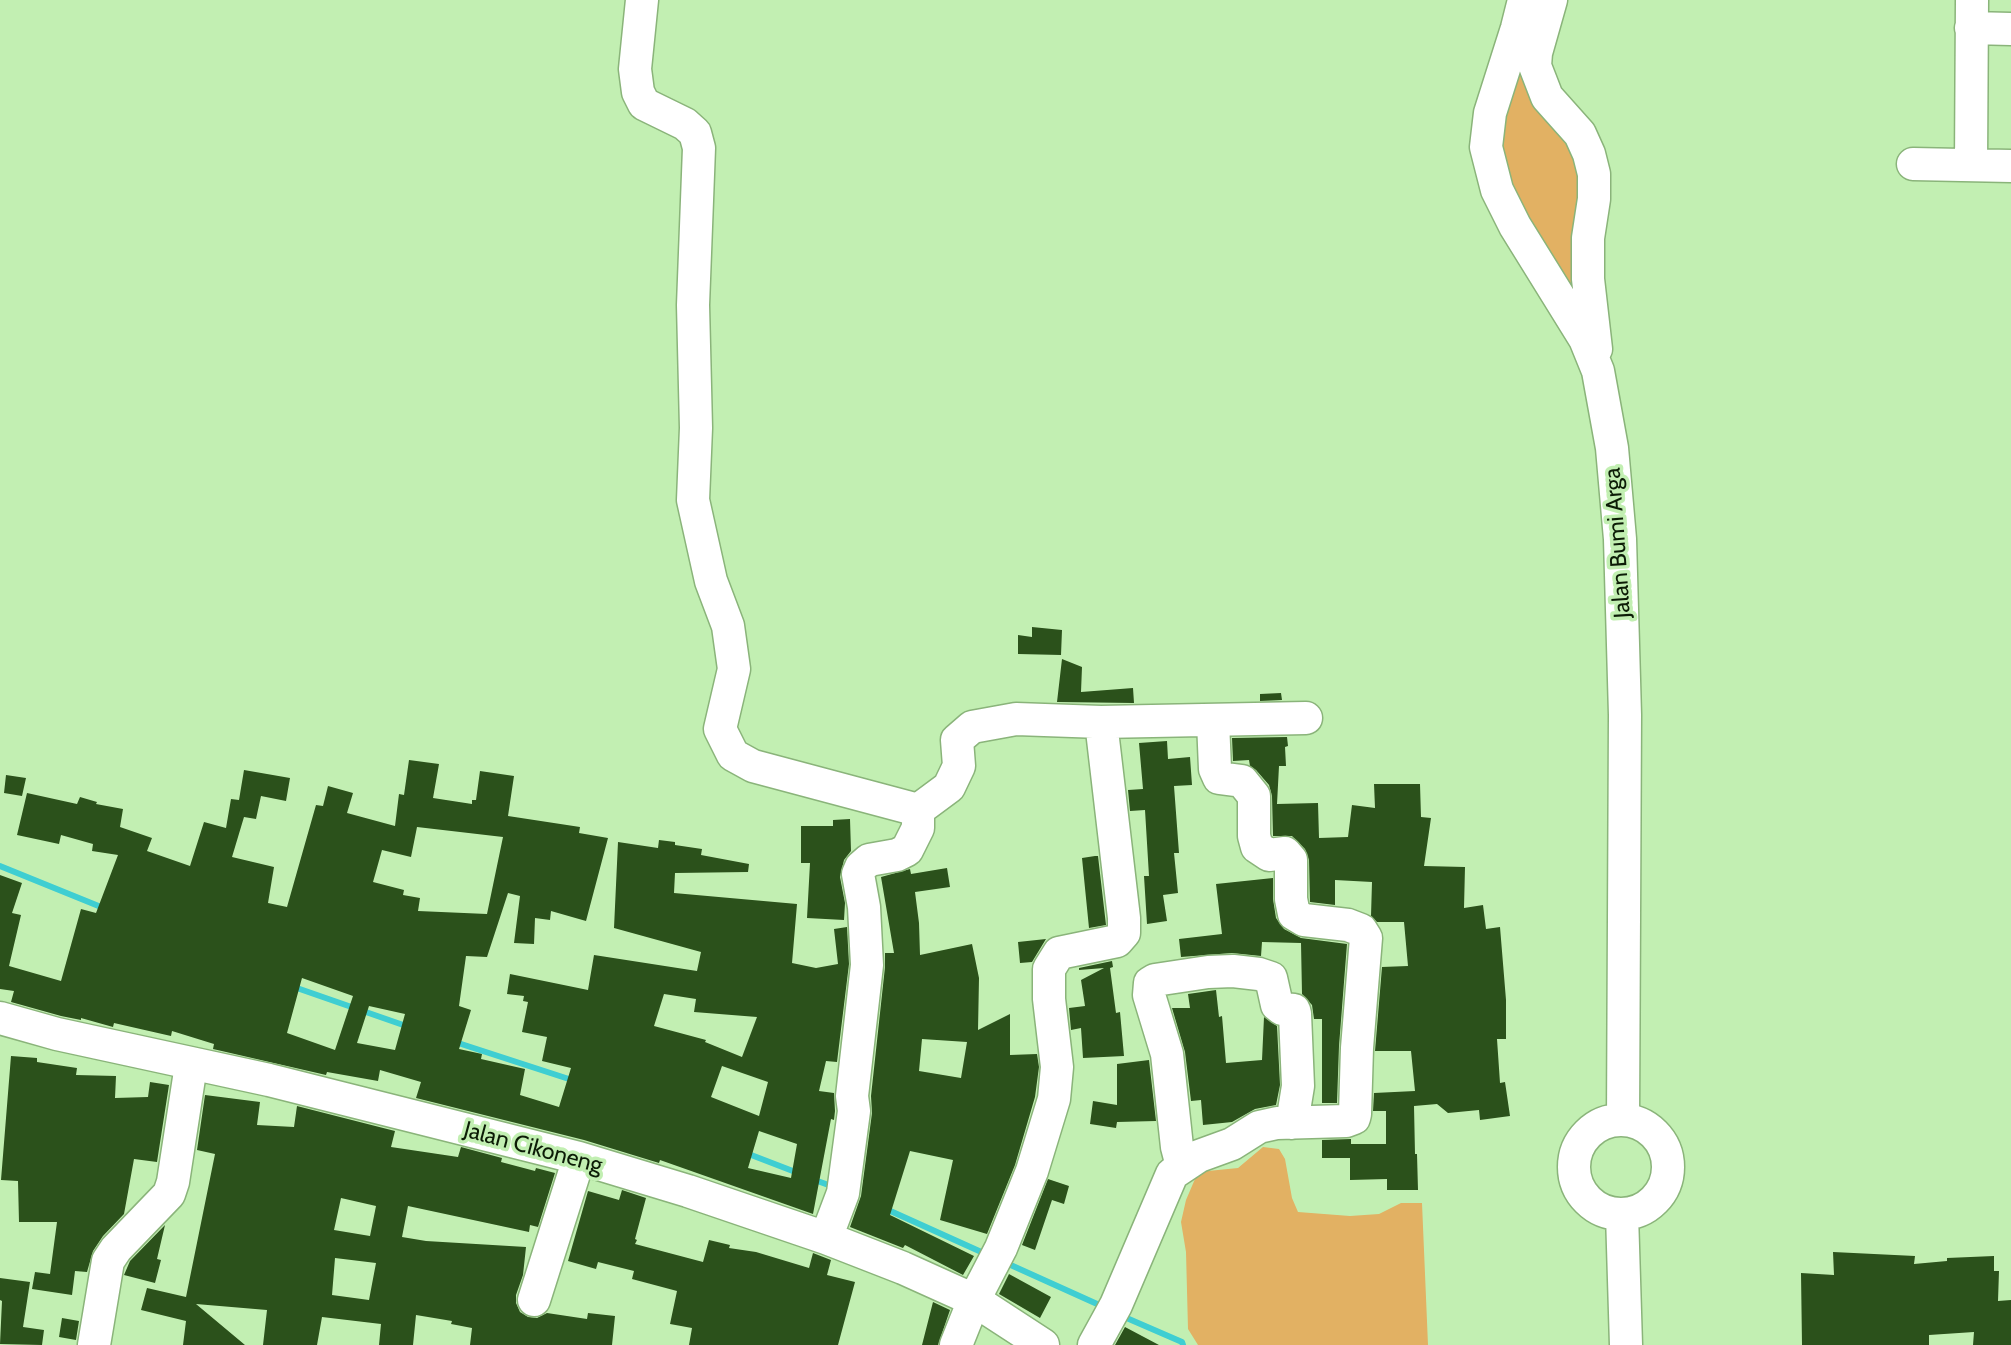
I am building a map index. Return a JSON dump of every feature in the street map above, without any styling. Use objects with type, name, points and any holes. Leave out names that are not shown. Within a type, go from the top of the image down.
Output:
[{"type":"street","points":[[642,0],[635,69],[638,92],[644,104],[685,124],[695,133],[699,148],[693,304],[696,428],[692,500],[711,581],[728,626],[734,669],[719,729],[733,755],[753,766],[918,810],[950,788],[959,766],[957,740],[972,727],[1016,719],[1101,722],[1306,718]]},
{"type":"street","name":"Jalan Bumi Arga","points":[[1524,0],[1490,113],[1486,147],[1497,190],[1515,226],[1585,339],[1598,372],[1612,448],[1621,551],[1625,715],[1623,1120]]},
{"type":"street","points":[[1551,0],[1535,66],[1547,97],[1580,135],[1594,174],[1594,199],[1588,239],[1588,279],[1598,372]]},
{"type":"street","points":[[1971,165],[1971,14],[2011,29]]},
{"type":"street","points":[[1913,164],[2011,166]]},
{"type":"street","points":[[1104,1326],[1172,1174],[1206,1152],[1242,1138],[1259,1126],[1346,1121],[1354,1118],[1366,938],[1361,930],[1348,925],[1304,920],[1294,914],[1291,860],[1284,853],[1269,855],[1257,847],[1254,836],[1254,796],[1242,781],[1219,778],[1214,769],[1213,721]]},
{"type":"street","points":[[956,1345],[1032,1171],[1054,1099],[1057,1067],[1049,999],[1049,969],[1059,953],[1117,941],[1124,933],[1101,722]]},
{"type":"street","points":[[826,1238],[844,1187],[854,1111],[852,1096],[867,965],[864,907],[858,874],[869,860],[897,855],[907,850],[918,828],[918,810]]},
{"type":"street","points":[[1182,1167],[1177,1147],[1167,1054],[1149,996],[1150,983],[1155,980],[1233,971],[1271,978],[1278,1005],[1282,1009],[1294,1010],[1295,1014],[1298,1086],[1292,1122]]},
{"type":"street","name":"Jalan Cikoneng","points":[[0,1018],[191,1065],[269,1080],[579,1158],[688,1191],[904,1268],[974,1300],[1043,1345]]},
{"type":"street","points":[[94,1345],[108,1261],[169,1194],[191,1065]]},
{"type":"street","points":[[1623,1120],[1636,1122],[1649,1129],[1660,1140],[1667,1154],[1669,1169],[1665,1184],[1646,1208],[1622,1214],[1602,1210],[1589,1202],[1579,1190],[1574,1176],[1574,1160],[1588,1133],[1600,1125],[1623,1120]]},
{"type":"street","points":[[534,1300],[579,1158]]},
{"type":"street","points":[[1622,1214],[1626,1345]]},
{"type":"shaded area","points":[[1533,0],[1525,56],[1580,152],[1584,303],[1543,247],[1507,185],[1502,155],[1502,127]]},
{"type":"shaded area","points":[[1263,1147],[1279,1149],[1285,1159],[1292,1198],[1298,1212],[1350,1216],[1379,1214],[1401,1203],[1422,1203],[1428,1345],[1198,1345],[1188,1329],[1186,1252],[1181,1222],[1186,1200],[1198,1172],[1238,1168]]},
{"type":"building","points":[[1032,627],[1062,630],[1061,655],[1018,654],[1018,635],[1032,637]]},
{"type":"building","points":[[1062,659],[1082,667],[1081,692],[1133,688],[1134,703],[1057,702]]},
{"type":"building","points":[[1281,693],[1282,700],[1260,701],[1260,694]]},
{"type":"building","points":[[1287,737],[1286,766],[1279,766],[1277,804],[1318,803],[1319,838],[1348,837],[1352,805],[1375,808],[1374,784],[1420,784],[1421,817],[1431,818],[1424,866],[1465,867],[1464,908],[1483,905],[1486,929],[1500,927],[1506,1039],[1497,1039],[1500,1083],[1505,1082],[1510,1116],[1480,1120],[1479,1110],[1448,1113],[1437,1104],[1414,1106],[1418,1190],[1387,1190],[1387,1179],[1350,1180],[1350,1158],[1322,1158],[1322,1140],[1351,1139],[1351,1144],[1386,1144],[1386,1111],[1373,1111],[1374,1093],[1415,1091],[1411,1051],[1375,1051],[1382,967],[1408,966],[1404,922],[1377,922],[1371,916],[1372,882],[1335,880],[1335,905],[1310,902],[1309,860],[1305,849],[1292,836],[1273,836],[1272,796],[1269,785],[1250,766],[1249,760],[1233,761],[1232,738]]},
{"type":"building","points":[[1167,741],[1168,759],[1190,757],[1192,785],[1174,786],[1179,853],[1174,853],[1178,893],[1163,895],[1167,921],[1147,924],[1144,876],[1149,876],[1145,810],[1130,811],[1128,790],[1143,789],[1139,743]]},
{"type":"building","points":[[409,760],[439,764],[433,798],[472,804],[472,800],[476,800],[480,771],[514,776],[508,816],[580,827],[579,833],[608,838],[586,921],[551,911],[550,920],[535,918],[534,944],[514,943],[520,896],[508,893],[487,957],[466,956],[459,1006],[471,1010],[459,1049],[482,1054],[481,1059],[525,1069],[520,1095],[559,1107],[571,1068],[542,1061],[547,1037],[522,1032],[528,1002],[523,1001],[524,996],[507,994],[510,974],[588,990],[594,955],[697,971],[701,952],[614,928],[618,842],[658,848],[659,840],[675,842],[675,845],[702,849],[701,855],[749,864],[748,872],[675,873],[674,893],[797,904],[792,963],[816,968],[838,964],[834,929],[847,927],[849,964],[837,1062],[826,1061],[819,1091],[834,1093],[834,1120],[831,1119],[813,1214],[660,1160],[659,1163],[584,1140],[416,1098],[421,1082],[380,1070],[378,1081],[327,1072],[326,1075],[213,1049],[214,1044],[172,1031],[171,1036],[114,1023],[113,1027],[81,1018],[61,1016],[11,1002],[14,991],[0,989],[0,875],[22,883],[12,913],[21,915],[9,966],[61,981],[81,909],[96,913],[118,855],[92,851],[93,844],[61,835],[59,844],[17,835],[27,793],[77,804],[80,797],[97,802],[96,804],[123,809],[120,827],[152,838],[147,851],[190,866],[204,822],[226,828],[231,799],[239,800],[244,770],[290,778],[286,801],[261,796],[256,819],[244,817],[232,857],[274,867],[268,903],[287,907],[316,805],[323,806],[328,786],[353,793],[347,813],[395,826],[399,794],[404,795]],"holes":[[[417,827],[503,837],[487,914],[418,911],[420,898],[403,895],[404,890],[373,882],[382,850],[411,857]],[[302,978],[353,996],[335,1050],[287,1033]],[[664,994],[696,999],[694,1012],[757,1017],[742,1057],[705,1042],[706,1040],[654,1026]],[[369,1006],[405,1014],[395,1050],[357,1043]],[[722,1066],[768,1082],[759,1116],[711,1097]],[[759,1131],[797,1144],[791,1178],[748,1168]]]},
{"type":"building","points":[[6,775],[26,778],[22,796],[4,793]]},
{"type":"building","points":[[850,819],[851,851],[844,860],[840,877],[845,903],[844,920],[807,918],[810,863],[801,863],[801,826],[833,826],[833,820]]},
{"type":"building","points":[[1098,856],[1106,925],[1089,928],[1082,858]]},
{"type":"building","points":[[947,868],[950,887],[915,892],[920,955],[972,944],[979,978],[978,1030],[1010,1014],[1010,1055],[1037,1054],[1039,1067],[1035,1097],[1015,1165],[987,1234],[940,1220],[953,1160],[910,1151],[890,1215],[974,1256],[963,1275],[905,1245],[903,1248],[850,1227],[861,1196],[872,1113],[871,1096],[885,953],[894,953],[881,877],[910,869],[911,874]],"holes":[[[922,1039],[967,1042],[961,1078],[919,1071]]]},
{"type":"building","points":[[1273,878],[1276,918],[1284,929],[1301,938],[1347,944],[1337,1103],[1322,1103],[1322,1019],[1314,1019],[1312,1005],[1302,994],[1301,943],[1262,942],[1261,956],[1232,953],[1181,957],[1179,939],[1222,934],[1216,884]]},
{"type":"building","points":[[1046,939],[1032,962],[1020,963],[1018,942]]},
{"type":"building","points":[[1112,961],[1113,967],[1110,968],[1116,1013],[1120,1012],[1124,1056],[1083,1058],[1081,1028],[1071,1030],[1069,1008],[1085,1006],[1081,980],[1104,968],[1079,968]]},
{"type":"building","points":[[1216,990],[1219,1017],[1222,1016],[1226,1063],[1262,1060],[1264,1017],[1277,1026],[1280,1085],[1276,1105],[1255,1109],[1232,1122],[1203,1125],[1201,1100],[1191,1101],[1185,1052],[1172,1008],[1190,1008],[1188,994]]},
{"type":"building","points":[[11,1056],[37,1058],[37,1062],[77,1068],[76,1075],[116,1076],[115,1098],[148,1097],[150,1082],[169,1085],[157,1162],[134,1159],[124,1214],[93,1251],[87,1272],[75,1271],[72,1295],[32,1289],[35,1272],[50,1274],[57,1222],[19,1222],[18,1181],[1,1180]]},
{"type":"building","points":[[1149,1060],[1156,1121],[1117,1122],[1116,1128],[1090,1124],[1093,1101],[1117,1105],[1117,1064]]},
{"type":"building","points":[[205,1095],[260,1102],[257,1125],[294,1127],[297,1106],[395,1131],[391,1147],[458,1157],[461,1147],[502,1158],[501,1162],[555,1173],[538,1227],[530,1225],[529,1232],[408,1206],[402,1237],[526,1247],[523,1275],[516,1295],[520,1312],[537,1318],[547,1313],[587,1319],[588,1313],[615,1316],[612,1345],[470,1345],[472,1328],[451,1324],[452,1321],[416,1315],[413,1345],[379,1345],[381,1324],[322,1317],[317,1345],[263,1345],[267,1310],[196,1304],[245,1345],[183,1345],[186,1321],[141,1310],[147,1288],[186,1297],[215,1154],[197,1150]],"holes":[[[341,1198],[376,1206],[370,1236],[334,1230]],[[335,1258],[376,1263],[369,1300],[332,1295]]]},
{"type":"building","points":[[1048,1179],[1069,1186],[1064,1204],[1052,1200],[1035,1250],[1022,1245]]},
{"type":"building","points":[[622,1190],[646,1198],[635,1244],[703,1262],[709,1240],[730,1245],[729,1248],[756,1252],[809,1268],[813,1253],[831,1260],[827,1275],[855,1282],[838,1345],[689,1345],[692,1328],[670,1324],[677,1291],[632,1279],[634,1271],[598,1262],[596,1269],[568,1261],[588,1191],[619,1200]]},
{"type":"building","points":[[165,1225],[157,1259],[161,1260],[155,1283],[124,1275],[130,1261]]},
{"type":"building","points":[[1833,1252],[1915,1256],[1914,1264],[1947,1261],[1947,1258],[1994,1256],[1994,1271],[1999,1271],[1998,1301],[2011,1300],[2011,1345],[1973,1345],[1974,1332],[1929,1335],[1929,1345],[1802,1345],[1801,1273],[1834,1275]]},
{"type":"building","points":[[1009,1274],[1051,1297],[1040,1318],[999,1294]]},
{"type":"building","points":[[0,1278],[30,1282],[23,1327],[44,1330],[42,1345],[0,1344]]},
{"type":"building","points":[[933,1302],[950,1310],[938,1345],[922,1345]]},
{"type":"building","points":[[62,1318],[79,1321],[76,1340],[59,1337]]},
{"type":"building","points":[[1125,1327],[1159,1345],[1115,1345]]},
{"type":"waterway","points":[[0,866],[106,909]]},
{"type":"waterway","points":[[294,987],[409,1027]]},
{"type":"waterway","points":[[452,1041],[575,1081]]},
{"type":"waterway","points":[[746,1153],[798,1173]]},
{"type":"waterway","points":[[812,1179],[834,1187]]},
{"type":"waterway","points":[[886,1209],[988,1255]]},
{"type":"waterway","points":[[1004,1262],[1106,1308]]},
{"type":"waterway","points":[[1122,1316],[1182,1342],[1183,1345]]}]
